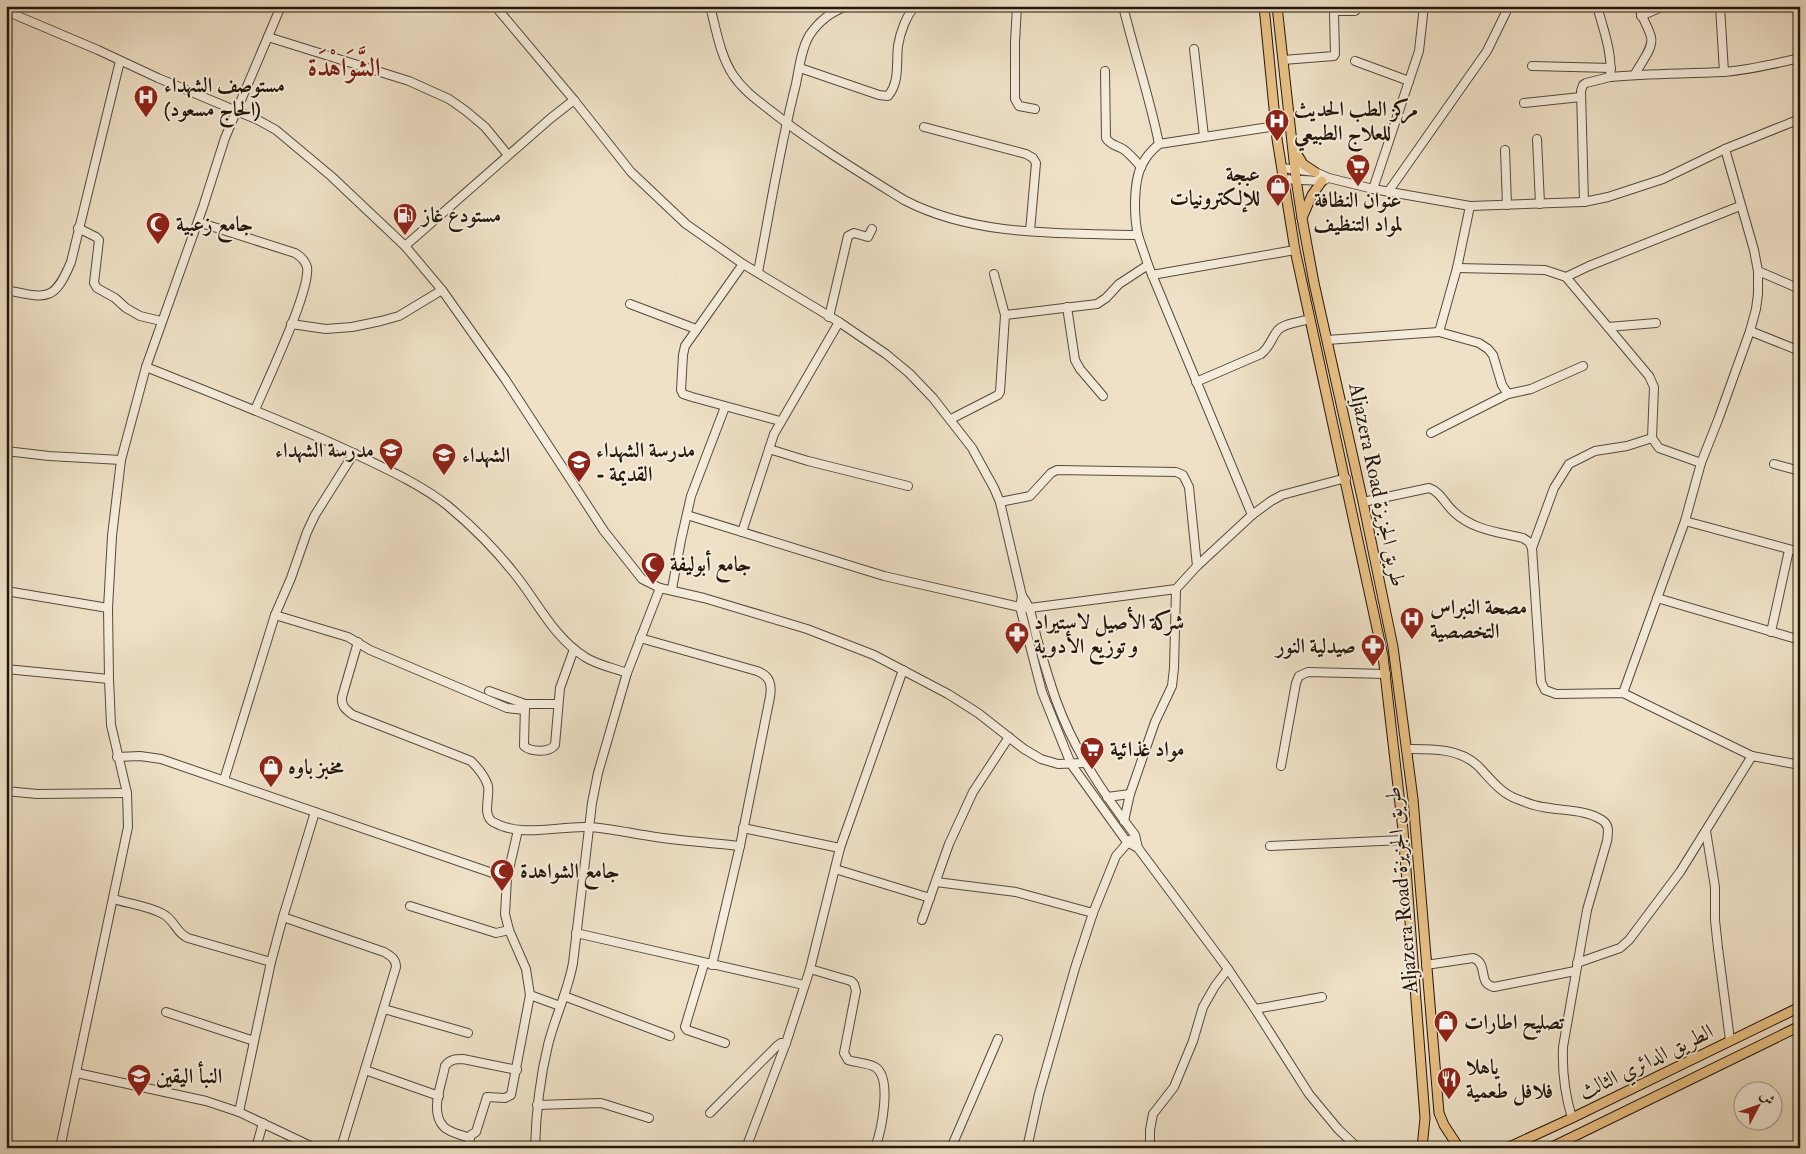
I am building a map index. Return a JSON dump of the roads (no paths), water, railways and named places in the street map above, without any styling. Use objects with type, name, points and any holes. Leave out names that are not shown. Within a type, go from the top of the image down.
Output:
[{"type":"main road","name":"Aljazera Road طريق الجزيزة","points":[[1264,6],[1282,179],[1295,250],[1374,608],[1386,674],[1412,940],[1424,1100],[1425,1124],[1422,1148]]},
{"type":"main road","name":"Aljazera Road طريق الجزيزة","points":[[1278,6],[1296,179],[1302,218],[1314,283],[1393,647],[1413,799],[1439,1113],[1444,1126],[1459,1148]]},
{"type":"main road","points":[[1293,146],[1303,164],[1315,172]]},
{"type":"main road","points":[[1302,218],[1312,195],[1325,180]]},
{"type":"main road","name":"الطريق الدائري الثالث","points":[[1507,1148],[1800,1007]]},
{"type":"main road","name":"الطريق الدائري الثالث","points":[[1550,1148],[1800,1026]]},
{"type":"street","points":[[60,1148],[128,827],[127,793],[111,725],[109,679],[108,608],[112,536],[120,460],[161,321],[198,222],[225,138],[280,6]]},
{"type":"street","points":[[495,6],[574,100],[631,172],[656,197],[700,236],[839,322],[898,363],[951,419],[977,456],[1000,502],[1022,596],[1030,608],[1056,700],[1084,763],[1135,835],[1138,848],[1255,1008],[1309,1094],[1338,1129],[1358,1148]]},
{"type":"street","points":[[710,6],[721,47],[732,72],[751,95],[786,123],[867,177],[916,206],[943,216],[987,226],[1030,231],[1138,235]]},
{"type":"street","points":[[800,68],[888,96],[893,90],[896,78],[898,44],[910,12],[915,6]]},
{"type":"street","points":[[1017,6],[1014,42],[1015,99],[1019,106],[1035,109]]},
{"type":"street","points":[[1109,6],[1123,7],[1143,86],[1153,115],[1159,144]]},
{"type":"street","points":[[1283,60],[1334,56],[1334,13],[1336,11],[1355,11],[1360,6]]},
{"type":"street","points":[[1374,189],[1420,50],[1424,6]]},
{"type":"street","points":[[1388,192],[1487,51],[1509,6]]},
{"type":"street","points":[[1597,6],[1611,73]]},
{"type":"street","points":[[1635,74],[1651,44],[1651,38],[1641,16],[1639,6]]},
{"type":"street","points":[[1641,16],[1664,6]]},
{"type":"street","points":[[1720,6],[1724,72]]},
{"type":"street","points":[[758,272],[786,123],[808,38],[817,25],[842,7]]},
{"type":"street","points":[[6,11],[258,120],[276,130],[331,176],[405,246],[442,290],[510,387],[604,531],[642,579],[660,588],[672,589],[808,629],[874,655],[956,698],[1024,749],[1041,759],[1058,764],[1084,763]]},
{"type":"street","points":[[268,37],[409,81],[449,99],[485,127],[508,155]]},
{"type":"street","points":[[1194,49],[1204,136]]},
{"type":"street","points":[[1532,66],[1635,74],[1724,72],[1754,68],[1800,58]]},
{"type":"street","points":[[6,290],[36,296],[49,294],[58,289],[63,282],[71,262],[120,61]]},
{"type":"street","points":[[1354,61],[1409,81]]},
{"type":"street","points":[[1105,71],[1106,138],[1110,143],[1132,156],[1140,167]]},
{"type":"street","points":[[1584,202],[1581,91],[1583,85],[1611,73]]},
{"type":"street","points":[[1524,104],[1581,97]]},
{"type":"street","points":[[405,246],[508,155],[574,100]]},
{"type":"street","points":[[1282,179],[1325,180],[1470,206],[1584,202],[1608,197],[1649,184],[1725,149],[1800,119]]},
{"type":"street","points":[[1252,515],[1148,265],[1138,235],[1136,212],[1138,175],[1140,167],[1149,153],[1159,144],[1276,126]]},
{"type":"street","points":[[924,127],[1026,154],[1033,158],[1036,163],[1030,231]]},
{"type":"street","points":[[1537,138],[1540,204]]},
{"type":"street","points":[[1623,692],[1685,521],[1701,463],[1750,331],[1758,294],[1758,271],[1754,250],[1725,149]]},
{"type":"street","points":[[1505,150],[1507,206]]},
{"type":"street","points":[[1282,168],[1315,172],[1325,180]]},
{"type":"street","points":[[1439,332],[1470,206]]},
{"type":"street","points":[[1566,277],[1740,206]]},
{"type":"street","points":[[198,222],[294,253],[300,256],[307,268],[306,283],[291,324],[255,410]]},
{"type":"street","points":[[78,228],[99,240],[94,283],[97,288],[140,316],[161,321]]},
{"type":"street","points":[[829,317],[848,236],[854,234],[868,237],[872,229]]},
{"type":"street","points":[[1152,275],[1295,250]]},
{"type":"street","points":[[743,264],[685,346],[681,390],[683,394],[692,397],[780,421]]},
{"type":"street","points":[[1005,314],[1098,304],[1119,284],[1148,265]]},
{"type":"street","points":[[1456,268],[1544,270],[1566,277],[1650,376],[1654,387],[1652,438],[1658,448],[1701,463]]},
{"type":"street","points":[[1758,271],[1800,289]]},
{"type":"street","points":[[951,419],[998,395],[1000,392],[1005,314],[994,274]]},
{"type":"street","points":[[291,324],[326,329],[352,327],[381,321],[399,316],[442,290]]},
{"type":"street","points":[[630,304],[696,329]]},
{"type":"street","points":[[1067,307],[1075,360],[1080,369],[1103,396]]},
{"type":"street","points":[[1196,382],[1261,354],[1269,348],[1279,330],[1310,319]]},
{"type":"street","points":[[742,532],[780,421],[839,322]]},
{"type":"street","points":[[1608,327],[1656,323]]},
{"type":"street","points":[[1750,331],[1800,351]]},
{"type":"street","points":[[1327,340],[1439,332],[1479,343],[1493,355],[1502,385],[1508,394]]},
{"type":"street","points":[[1431,433],[1508,394],[1531,389],[1583,366]]},
{"type":"street","points":[[146,367],[255,410],[354,453],[429,493],[460,516],[484,539],[515,574],[550,624],[574,649],[586,658],[627,673]]},
{"type":"street","points":[[672,589],[691,496],[725,407]]},
{"type":"street","points":[[1652,438],[1627,446],[1595,451],[1569,464],[1554,488],[1532,548],[1541,682],[1545,690],[1556,694],[1623,692],[1752,756],[1800,765]]},
{"type":"street","points":[[769,449],[808,461],[908,486]]},
{"type":"street","points":[[6,451],[49,456],[120,460]]},
{"type":"street","points":[[224,780],[276,615],[315,515],[354,453]]},
{"type":"street","points":[[1774,464],[1800,471]]},
{"type":"street","points":[[1000,502],[1030,496],[1057,470],[1176,472],[1183,475],[1189,487],[1197,566]]},
{"type":"street","points":[[687,515],[884,576],[1030,608],[1176,589],[1197,566],[1252,515],[1282,494],[1346,478]]},
{"type":"street","points":[[1363,502],[1429,488],[1437,490],[1454,512],[1476,527],[1523,538],[1532,548]]},
{"type":"street","points":[[1685,521],[1800,552]]},
{"type":"street","points":[[1771,632],[1789,550]]},
{"type":"street","points":[[535,1148],[537,1105],[548,1045],[570,976],[592,803],[598,773],[627,673],[660,588]]},
{"type":"street","points":[[1124,821],[1130,794],[1155,722],[1172,686],[1176,589]]},
{"type":"street","points":[[6,591],[108,608]]},
{"type":"street","points":[[1022,596],[1020,606],[1042,692],[1071,764],[1127,842],[1138,848]]},
{"type":"street","points":[[1657,598],[1800,640]]},
{"type":"street","points":[[276,615],[348,637],[370,650],[507,708],[558,704]]},
{"type":"street","points":[[640,638],[757,671],[763,673],[770,680],[770,697],[740,846],[708,964],[685,1027],[687,1030],[725,1043]]},
{"type":"street","points":[[358,642],[342,698],[341,703],[344,709],[352,715],[470,762],[479,768],[488,787],[487,813],[488,818],[493,822],[518,830],[589,827],[740,846]]},
{"type":"street","points":[[525,707],[524,746],[528,749],[547,751],[552,749],[555,745],[560,688],[574,649]]},
{"type":"street","points":[[6,669],[109,679]]},
{"type":"street","points":[[746,1148],[786,1043],[810,969],[840,848],[904,670]]},
{"type":"street","points":[[1281,766],[1296,682],[1299,676],[1308,672],[1386,674]]},
{"type":"street","points":[[489,692],[525,707]]},
{"type":"street","points":[[922,920],[950,844],[973,792],[1009,737]]},
{"type":"street","points":[[1407,750],[1433,749],[1466,757],[1491,781],[1514,798],[1540,807],[1578,812],[1602,819],[1607,824],[1607,841],[1587,910],[1563,1048],[1562,1065],[1572,1118]]},
{"type":"street","points":[[118,756],[140,756],[161,759],[507,878]]},
{"type":"street","points":[[1426,965],[1473,958],[1482,965],[1484,982],[1488,986],[1494,987],[1576,967],[1620,948],[1629,940],[1680,872],[1752,756]]},
{"type":"street","points":[[6,791],[38,794],[127,793]]},
{"type":"street","points":[[1107,797],[1130,794]]},
{"type":"street","points":[[239,1112],[271,962],[283,916],[316,812]]},
{"type":"street","points":[[744,828],[840,848]]},
{"type":"street","points":[[467,1148],[470,1138],[476,1132],[486,1097],[504,1098],[511,1095],[530,996],[526,969],[509,930],[505,914],[507,878],[518,830]]},
{"type":"street","points":[[1706,831],[1715,887],[1715,920],[1730,1040]]},
{"type":"street","points":[[1027,1148],[1042,1085],[1075,968],[1093,913],[1116,856],[1135,835]]},
{"type":"street","points":[[1270,846],[1403,840]]},
{"type":"street","points":[[835,869],[930,898]]},
{"type":"street","points":[[936,882],[1016,892],[1093,913]]},
{"type":"street","points":[[114,899],[163,914],[170,919],[182,935],[188,938],[271,962]]},
{"type":"street","points":[[410,906],[496,933],[509,930]]},
{"type":"street","points":[[283,916],[390,955],[396,967],[341,1148]]},
{"type":"street","points":[[576,933],[804,985]]},
{"type":"street","points":[[810,969],[851,981],[855,987],[856,991],[844,1053],[848,1060],[874,1066],[881,1074],[885,1098],[881,1131],[875,1148]]},
{"type":"street","points":[[1150,1148],[1150,1130],[1153,1114],[1174,1087],[1193,1041],[1203,1007],[1228,969]]},
{"type":"street","points":[[530,996],[560,1006]]},
{"type":"street","points":[[564,996],[670,1036]]},
{"type":"street","points":[[1255,1008],[1322,996]]},
{"type":"street","points":[[384,1009],[468,1033]]},
{"type":"street","points":[[166,1012],[254,1041]]},
{"type":"street","points":[[951,1148],[998,1039]]},
{"type":"street","points":[[710,1113],[777,1046],[786,1043]]},
{"type":"street","points":[[470,1138],[446,1129],[440,1121],[437,1103],[445,1066],[454,1059],[463,1059],[517,1070]]},
{"type":"street","points":[[365,1070],[439,1096]]},
{"type":"street","points":[[77,1073],[206,1101],[263,1122],[315,1148]]},
{"type":"street","points":[[537,1105],[601,1103],[648,1118]]},
{"type":"street","points":[[256,1148],[263,1122]]},
{"type":"place","name":"مستوصف الشهداء (الحاج مسعود)","points":[[146,118]]},
{"type":"place","name":"مركز الطب الحديث للعلاج الطبيعي","points":[[1277,142]]},
{"type":"place","name":"عنوان النظافة لمواد التنظيف","points":[[1358,187]]},
{"type":"place","name":"عبجة للإلكترونيات","points":[[1278,207]]},
{"type":"place","name":"مستودع غاز","points":[[405,236]]},
{"type":"place","name":"جامع زعبية","points":[[158,245]]},
{"type":"place","name":"مدرسة الشهداء","points":[[391,471]]},
{"type":"place","name":"الشهداء","points":[[444,476]]},
{"type":"place","name":"مدرسة الشهداء - القديمة","points":[[579,483]]},
{"type":"place","name":"جامع أبوليفة","points":[[653,585]]},
{"type":"place","name":"مصحة النبراس التخصصية","points":[[1412,640]]},
{"type":"place","name":"شركة الأصيل لاستيراد و توزيع الأدوية","points":[[1017,655]]},
{"type":"place","name":"صيدلية النور","points":[[1373,667]]},
{"type":"place","name":"مواد غذائية","points":[[1092,770]]},
{"type":"place","name":"مخبز باوه","points":[[271,788]]},
{"type":"place","name":"جامع الشواهدة","points":[[502,892]]},
{"type":"place","name":"تصليح اطارات","points":[[1446,1043]]},
{"type":"place","name":"النبأ اليقين","points":[[139,1097]]},
{"type":"place","name":"ياهلا فلافل طعمية","points":[[1449,1100]]},
{"type":"district","name":"الشَّوَاهْدَة","points":[[344,68]]}]
